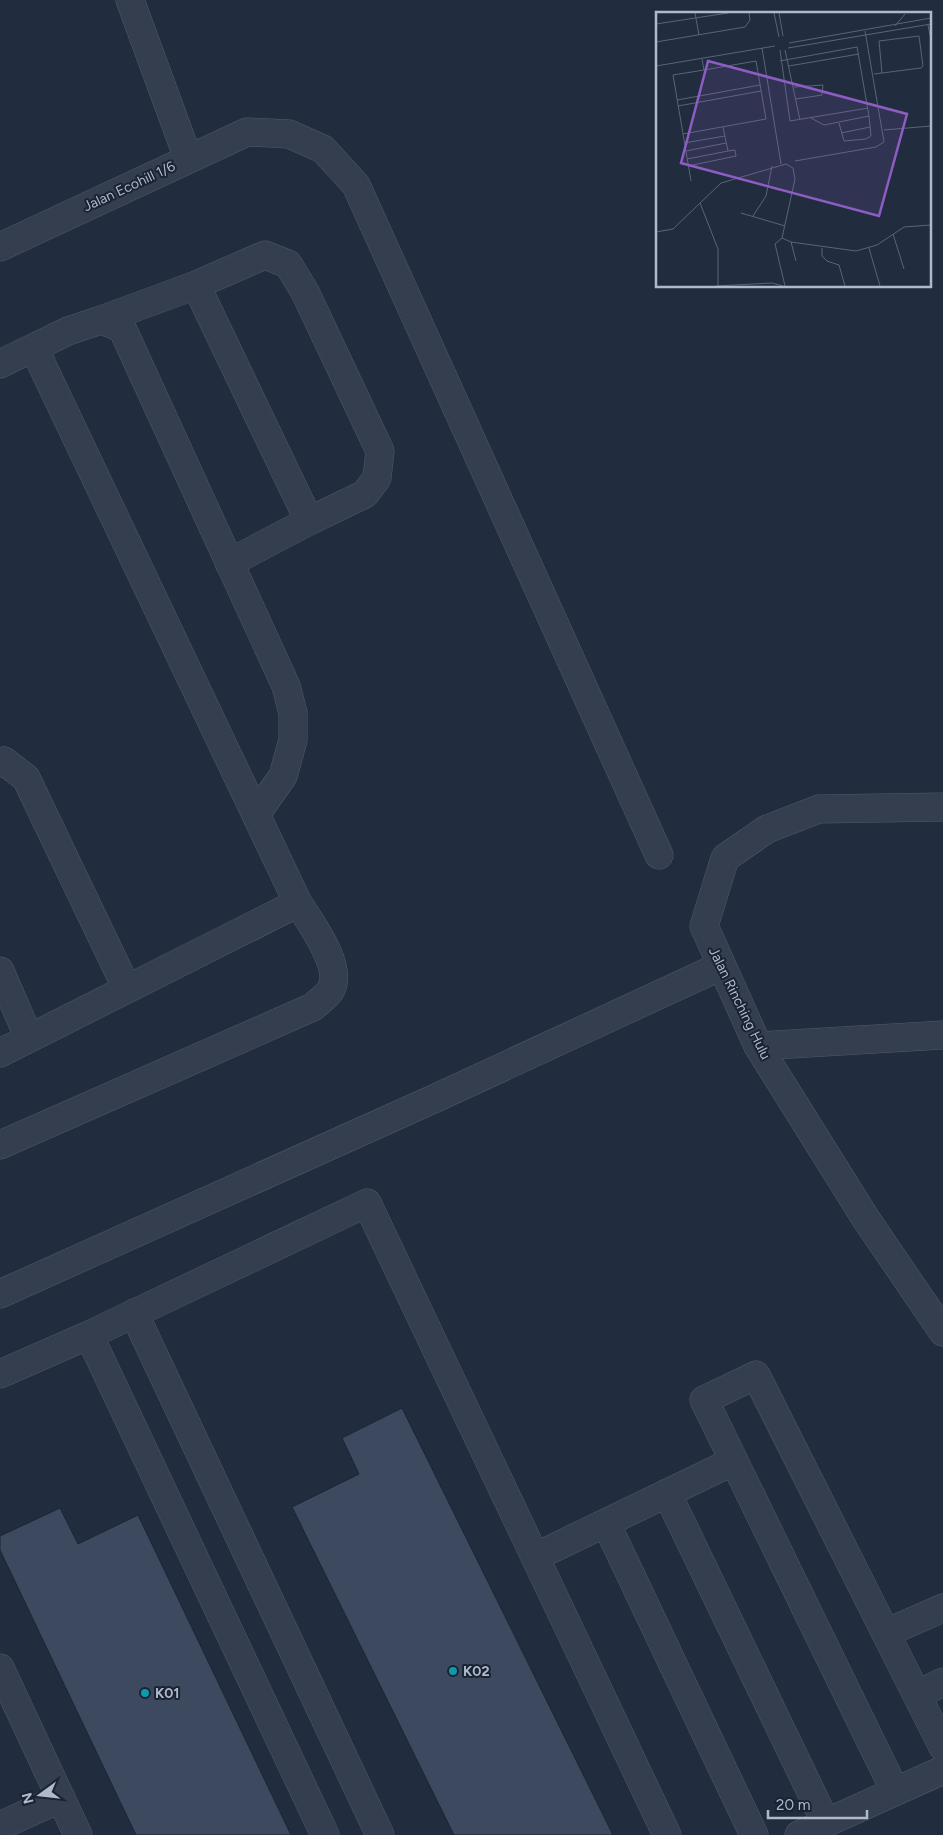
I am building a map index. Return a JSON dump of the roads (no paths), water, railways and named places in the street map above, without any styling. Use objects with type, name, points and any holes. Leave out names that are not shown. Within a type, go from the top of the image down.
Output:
[{"type":"street","name":"Jalan Ecohill 1/6","points":[[0,247],[188,158],[130,0]]},
{"type":"street","points":[[188,158],[247,132],[289,134],[323,149],[356,184],[659,855]]},
{"type":"street","points":[[0,364],[37,348],[68,331],[196,284],[265,255],[288,264],[305,292],[380,451],[377,478],[365,494],[229,562]]},
{"type":"street","points":[[196,284],[309,521]]},
{"type":"street","points":[[101,320],[122,328],[286,686],[293,713],[294,740],[283,776],[256,814]]},
{"type":"street","points":[[0,1145],[313,1007],[331,990],[334,972],[330,955],[298,903],[42,366],[37,348]]},
{"type":"street","points":[[0,763],[4,761],[26,778],[127,989]]},
{"type":"street","name":"Jalan Rinching Hulu","points":[[943,807],[819,809],[767,828],[725,858],[704,926],[758,1046],[866,1219],[943,1332]]},
{"type":"street","points":[[0,1053],[298,903]]},
{"type":"street","points":[[0,1294],[438,1097],[721,966]]},
{"type":"street","points":[[0,971],[28,1038]]},
{"type":"street","points":[[758,1046],[943,1035]]},
{"type":"street","points":[[0,1374],[89,1335],[367,1202],[667,1835]]},
{"type":"street","points":[[134,1313],[380,1835]]},
{"type":"street","points":[[89,1335],[325,1835]]},
{"type":"street","points":[[895,1791],[704,1400],[756,1374],[943,1747]]},
{"type":"street","points":[[535,1558],[734,1461]]},
{"type":"street","points":[[667,1493],[826,1823]]},
{"type":"street","points":[[606,1523],[754,1835]]},
{"type":"street","points":[[886,1633],[943,1608]]},
{"type":"street","points":[[0,1668],[78,1835]]},
{"type":"street","points":[[917,1694],[943,1682]]},
{"type":"street","points":[[799,1835],[943,1770]]},
{"type":"street","points":[[0,1826],[61,1798]]},
{"type":"place","name":"K02","points":[[453,1671]]},
{"type":"place","name":"K01","points":[[145,1693]]}]
